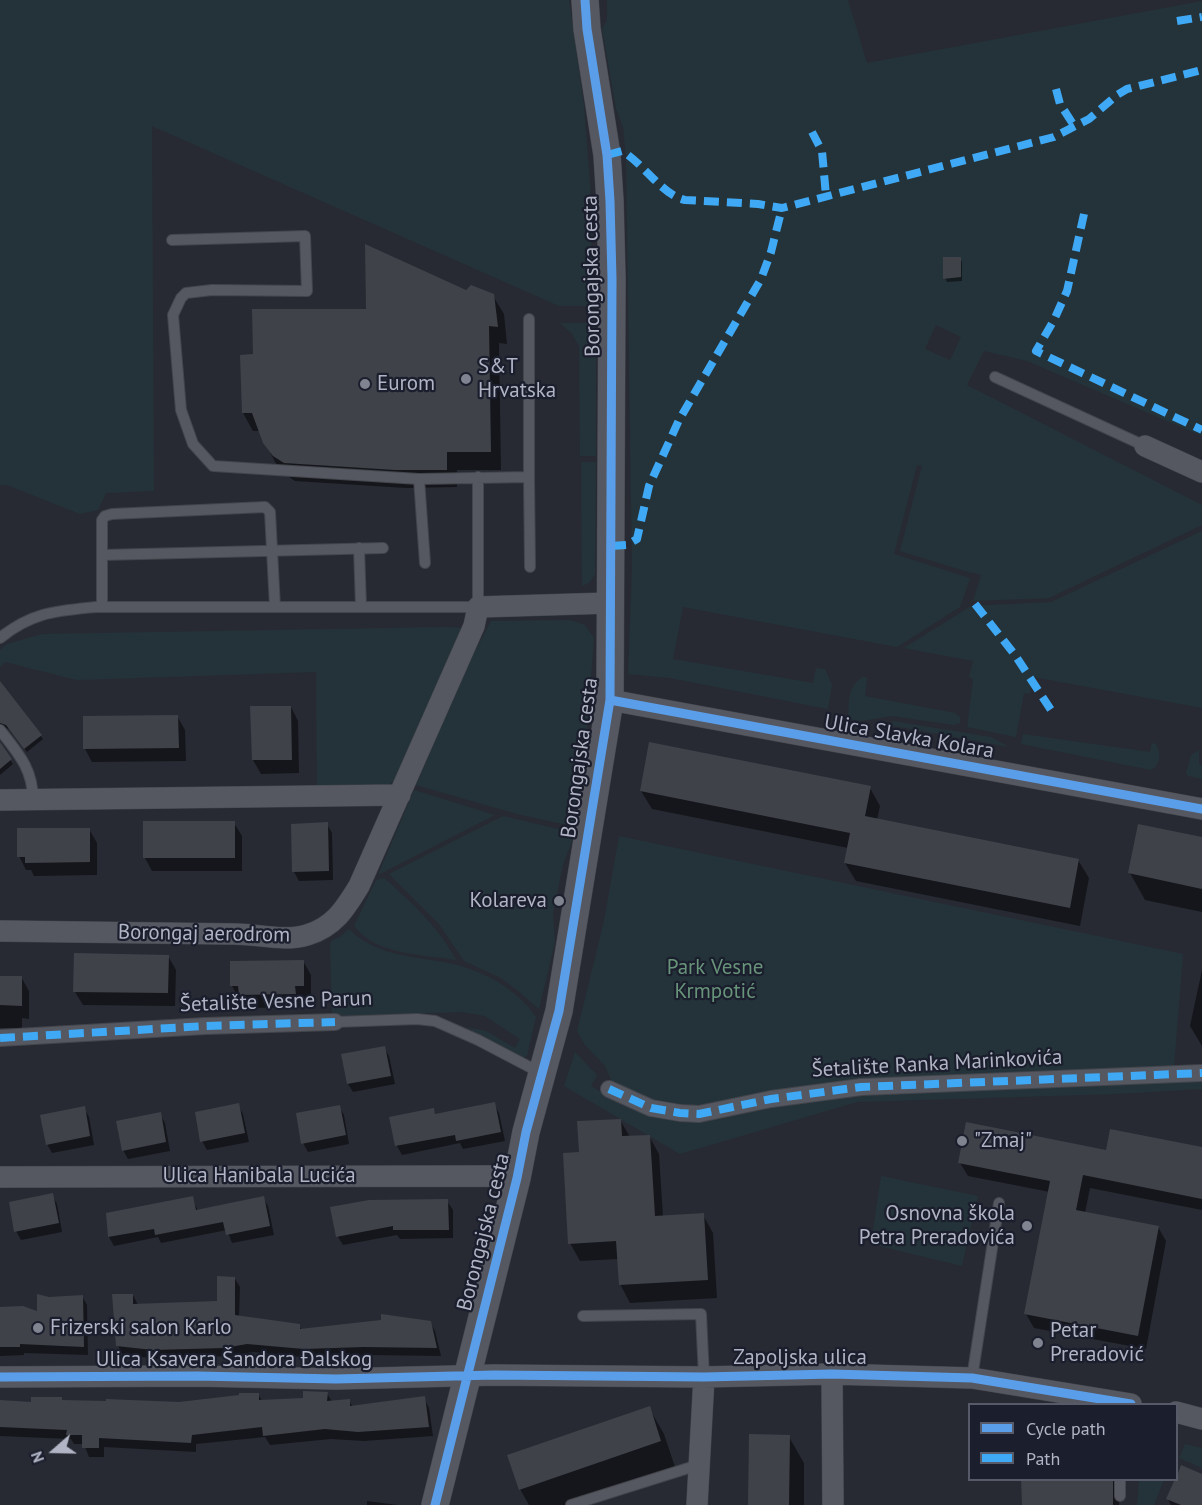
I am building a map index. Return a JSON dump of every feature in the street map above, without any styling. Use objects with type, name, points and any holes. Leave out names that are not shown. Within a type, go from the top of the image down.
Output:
[{"type":"street","name":"Borongajska cesta","points":[[435,1505],[517,1178],[526,1132],[559,1011],[610,700],[612,279],[610,201],[607,155],[587,29],[585,0]]},
{"type":"street","points":[[1145,446],[1202,472]]},
{"type":"street","points":[[478,607],[610,603]]},
{"type":"street","name":"Borongaj aerodrom","points":[[0,931],[239,934],[289,938],[306,936],[331,924],[344,911],[358,886],[474,626],[478,607]]},
{"type":"street","name":"Ulica Slavka Kolara","points":[[610,700],[1202,809]]},
{"type":"street","points":[[0,800],[400,795]]},
{"type":"street","name":"Šetalište Vesne Parun","points":[[0,1038],[205,1026],[335,1022]]},
{"type":"street","name":"Šetalište Ranka Marinkovića","points":[[609,1089],[651,1108],[699,1114],[792,1096],[861,1088],[1202,1073]]},
{"type":"street","name":"Ulica Hanibala Lucića","points":[[0,1177],[495,1176],[517,1178]]},
{"type":"street","points":[[832,1374],[833,1505]]},
{"type":"street","name":"Zapoljska ulica","points":[[467,1377],[494,1375],[704,1377],[832,1374],[972,1378],[1118,1403]]},
{"type":"street","name":"Ulica Ksavera Šandora Đalskog","points":[[0,1377],[198,1376],[336,1379],[467,1377]]},
{"type":"street","points":[[697,1505],[704,1377]]},
{"type":"street","points":[[1178,1413],[1202,1419]]},
{"type":"lane","points":[[172,240],[305,236],[307,291],[212,290],[186,293],[173,315],[181,410],[193,444],[213,466],[419,479],[529,477]]},
{"type":"lane","points":[[529,319],[530,567]]},
{"type":"lane","points":[[995,377],[1145,446]]},
{"type":"lane","points":[[0,638],[33,616],[55,611],[102,607],[478,607],[478,477]]},
{"type":"lane","points":[[419,479],[425,563]]},
{"type":"lane","points":[[102,607],[102,520],[105,516],[265,507],[270,512],[275,607]]},
{"type":"lane","points":[[359,548],[361,607]]},
{"type":"lane","points":[[102,555],[383,548]]},
{"type":"lane","points":[[0,730],[22,759],[33,783],[33,800]]},
{"type":"lane","name":"Šetalište Vesne Parun","points":[[335,1022],[417,1019],[435,1021],[478,1040],[542,1074]]},
{"type":"lane","points":[[972,1378],[999,1203]]},
{"type":"lane","points":[[583,1316],[701,1314],[704,1377]]},
{"type":"lane","points":[[571,1505],[698,1465]]},
{"type":"lane","points":[[1120,1481],[1120,1496]]},
{"type":"green space","points":[[0,0],[569,0],[584,106],[590,182],[593,306],[559,306],[152,126],[154,491],[106,493],[98,510],[80,514],[7,485],[0,485]]},
{"type":"green space","points":[[607,0],[848,0],[867,63],[1202,1],[1202,436],[1027,361],[984,351],[967,385],[1202,505],[1202,525],[1049,598],[973,601],[981,575],[900,551],[922,466],[917,465],[894,554],[970,578],[960,607],[897,647],[683,607],[673,659],[813,683],[816,668],[825,669],[832,685],[828,709],[670,678],[628,674],[632,570],[626,158],[623,127],[616,109],[602,28],[607,21]],"holes":[[[936,325],[961,337],[950,360],[925,349]]]},
{"type":"green space","points":[[560,323],[596,323],[596,456],[580,456],[579,346],[572,334]]},
{"type":"green space","points":[[581,462],[596,462],[595,574],[589,583],[582,586]]},
{"type":"green space","points":[[1202,531],[1202,708],[1033,677],[1030,694],[1024,693],[1016,737],[967,727],[973,679],[969,677],[973,661],[904,648],[971,606],[1051,602]]},
{"type":"green space","points":[[570,620],[585,625],[594,638],[576,827],[517,814],[416,785],[472,657],[491,621]]},
{"type":"green space","points":[[462,628],[398,778],[383,789],[317,790],[316,672],[77,680],[5,662],[0,667],[0,650],[7,644],[42,634]]},
{"type":"green space","points":[[863,677],[867,677],[865,696],[955,713],[960,717],[960,723],[954,725],[892,716],[862,721],[848,719],[851,690]]},
{"type":"green space","points":[[893,721],[991,737],[1009,747],[889,725]]},
{"type":"green space","points":[[1023,734],[1150,752],[1152,743],[1158,747],[1159,758],[1157,765],[1151,770],[1021,744]]},
{"type":"green space","points":[[1199,750],[1202,779],[1188,776],[1186,773],[1191,755]]},
{"type":"green space","points":[[414,790],[495,815],[378,875]]},
{"type":"green space","points":[[503,816],[575,833],[560,879],[553,914],[555,942],[539,1009],[501,978],[464,961],[439,924],[389,874]]},
{"type":"green space","name":"Park Vesne Krmpotić","points":[[619,836],[1183,954],[1174,1067],[704,1106],[658,1103],[613,1084],[605,1066],[585,1045],[577,1031],[604,921]]},
{"type":"green space","points":[[384,878],[433,926],[456,960],[415,955],[388,948],[364,936],[354,926],[376,880]]},
{"type":"green space","points":[[349,929],[359,938],[381,949],[469,969],[507,988],[528,1006],[536,1017],[527,1056],[521,1059],[466,1027],[486,1031],[515,1048],[520,1039],[485,1016],[462,1012],[332,1016],[330,944],[332,940],[340,937]]},
{"type":"green space","points":[[575,1052],[597,1075],[591,1086],[617,1102],[648,1115],[903,1092],[1202,1080],[1202,1089],[857,1102],[680,1154],[564,1086]]},
{"type":"green space","points":[[881,1176],[978,1196],[962,1266],[871,1244]]},
{"type":"green space","points":[[1185,1444],[1202,1448],[1202,1468],[1179,1458]]},
{"type":"green space","points":[[1139,1481],[1164,1481],[1154,1505],[1137,1505]]},
{"type":"building","name":"Eurom","points":[[365,244],[466,290],[471,285],[494,294],[498,327],[489,326],[491,452],[447,452],[447,470],[395,470],[284,463],[273,456],[263,443],[252,413],[242,413],[240,355],[253,354],[252,309],[366,309]]},
{"type":"building","points":[[943,257],[961,257],[961,277],[943,279]]},
{"type":"building","points":[[0,681],[42,735],[24,749],[6,725],[0,723]]},
{"type":"building","points":[[250,706],[291,706],[292,760],[252,760]]},
{"type":"building","points":[[178,715],[179,748],[83,749],[83,716]]},
{"type":"building","points":[[0,742],[12,759],[0,769]]},
{"type":"building","points":[[649,742],[871,786],[865,816],[1079,859],[1070,908],[844,863],[850,833],[640,791]]},
{"type":"building","points":[[143,821],[235,821],[235,858],[143,858]]},
{"type":"building","points":[[328,822],[329,871],[292,872],[291,824]]},
{"type":"building","points":[[1138,824],[1202,837],[1202,889],[1128,873]]},
{"type":"building","points":[[17,828],[90,828],[90,862],[25,863],[25,857],[17,857]]},
{"type":"building","points":[[74,953],[169,955],[168,993],[73,992]]},
{"type":"building","points":[[304,960],[304,986],[295,986],[296,994],[239,995],[238,986],[230,986],[230,961]]},
{"type":"building","points":[[0,976],[22,976],[22,1006],[0,1005]]},
{"type":"building","points":[[385,1046],[391,1076],[347,1084],[341,1054]]},
{"type":"building","points":[[495,1102],[501,1132],[456,1141],[455,1135],[395,1146],[389,1117],[434,1108],[435,1114]]},
{"type":"building","points":[[239,1103],[245,1133],[200,1142],[195,1112]]},
{"type":"building","points":[[340,1105],[346,1135],[301,1144],[296,1113]]},
{"type":"building","points":[[85,1106],[90,1136],[46,1145],[40,1115]]},
{"type":"building","points":[[161,1112],[166,1142],[122,1151],[116,1121]]},
{"type":"building","points":[[621,1119],[622,1136],[650,1135],[655,1216],[704,1213],[708,1280],[619,1285],[616,1241],[568,1244],[563,1153],[579,1152],[577,1121]]},
{"type":"building","points":[[966,1122],[1106,1150],[1110,1129],[1202,1147],[1202,1199],[1083,1175],[1076,1210],[1159,1226],[1138,1336],[1024,1314],[1050,1181],[958,1163]]},
{"type":"building","points":[[53,1193],[59,1223],[14,1232],[9,1202]]},
{"type":"building","points":[[193,1196],[196,1210],[264,1196],[270,1226],[226,1235],[223,1222],[155,1235],[154,1229],[108,1237],[106,1213]]},
{"type":"building","points":[[448,1199],[449,1230],[393,1230],[393,1226],[336,1237],[330,1207],[369,1200]]},
{"type":"building","points":[[217,1276],[235,1277],[235,1315],[300,1324],[300,1329],[381,1320],[381,1314],[431,1321],[437,1348],[304,1349],[247,1344],[224,1348],[153,1350],[116,1346],[112,1294],[133,1294],[133,1304],[217,1301]]},
{"type":"building","points":[[37,1294],[49,1297],[83,1295],[84,1347],[20,1344],[20,1347],[0,1347],[0,1307],[23,1306],[37,1311]]},
{"type":"building","points":[[303,1391],[328,1392],[327,1401],[350,1399],[350,1406],[425,1396],[429,1427],[358,1432],[325,1429],[263,1436],[262,1427],[192,1435],[191,1443],[99,1438],[99,1448],[82,1448],[82,1435],[66,1435],[67,1430],[0,1427],[0,1400],[31,1402],[31,1397],[62,1397],[62,1400],[179,1402],[239,1395],[239,1393],[259,1393],[259,1400],[303,1398]]},
{"type":"building","points":[[650,1406],[661,1441],[519,1490],[507,1455]]},
{"type":"building","points":[[749,1434],[790,1435],[789,1505],[748,1505]]},
{"type":"building","points":[[1181,1465],[1202,1474],[1202,1505],[1181,1505],[1166,1499],[1174,1481],[1178,1481]]},
{"type":"building","points":[[1021,1481],[1113,1481],[1113,1505],[1022,1505]]},
{"type":"marked path","points":[[1177,21],[1202,17]]},
{"type":"marked path","points":[[607,155],[622,151],[661,186],[685,200],[758,204],[782,208],[1054,137],[1089,119],[1127,89],[1202,70]]},
{"type":"marked path","points":[[1056,89],[1060,104],[1075,127]]},
{"type":"marked path","points":[[812,132],[822,151],[826,196]]},
{"type":"marked path","points":[[611,546],[627,545],[637,539],[649,486],[679,420],[761,279],[771,252],[782,208]]},
{"type":"marked path","points":[[1084,214],[1067,291],[1036,351],[1202,430]]},
{"type":"marked path","points":[[975,604],[1015,655],[1051,710]]},
{"type":"marked path","points":[[0,1038],[205,1026],[335,1022]]},
{"type":"marked path","points":[[609,1089],[651,1108],[699,1114],[771,1099],[861,1087],[1202,1073]]},
{"type":"cycle path","points":[[435,1505],[517,1178],[526,1132],[559,1011],[610,700],[612,279],[610,201],[607,155],[587,29],[585,0]]},
{"type":"cycle path","points":[[610,700],[1202,809]]},
{"type":"cycle path","points":[[0,1377],[198,1376],[336,1379],[494,1375],[704,1377],[832,1374],[972,1378],[1125,1403]]},
{"type":"place","name":"S&T Hrvatska","points":[[466,379]]},
{"type":"place","name":"Eurom","points":[[365,384]]},
{"type":"place","name":"Kolareva","points":[[559,901]]},
{"type":"place","name":"\"Zmaj\"","points":[[962,1141]]},
{"type":"place","name":"Osnovna škola Petra Preradovića","points":[[1027,1226]]},
{"type":"place","name":"Frizerski salon Karlo","points":[[38,1328]]},
{"type":"place","name":"Petar Preradović","points":[[1038,1343]]}]
